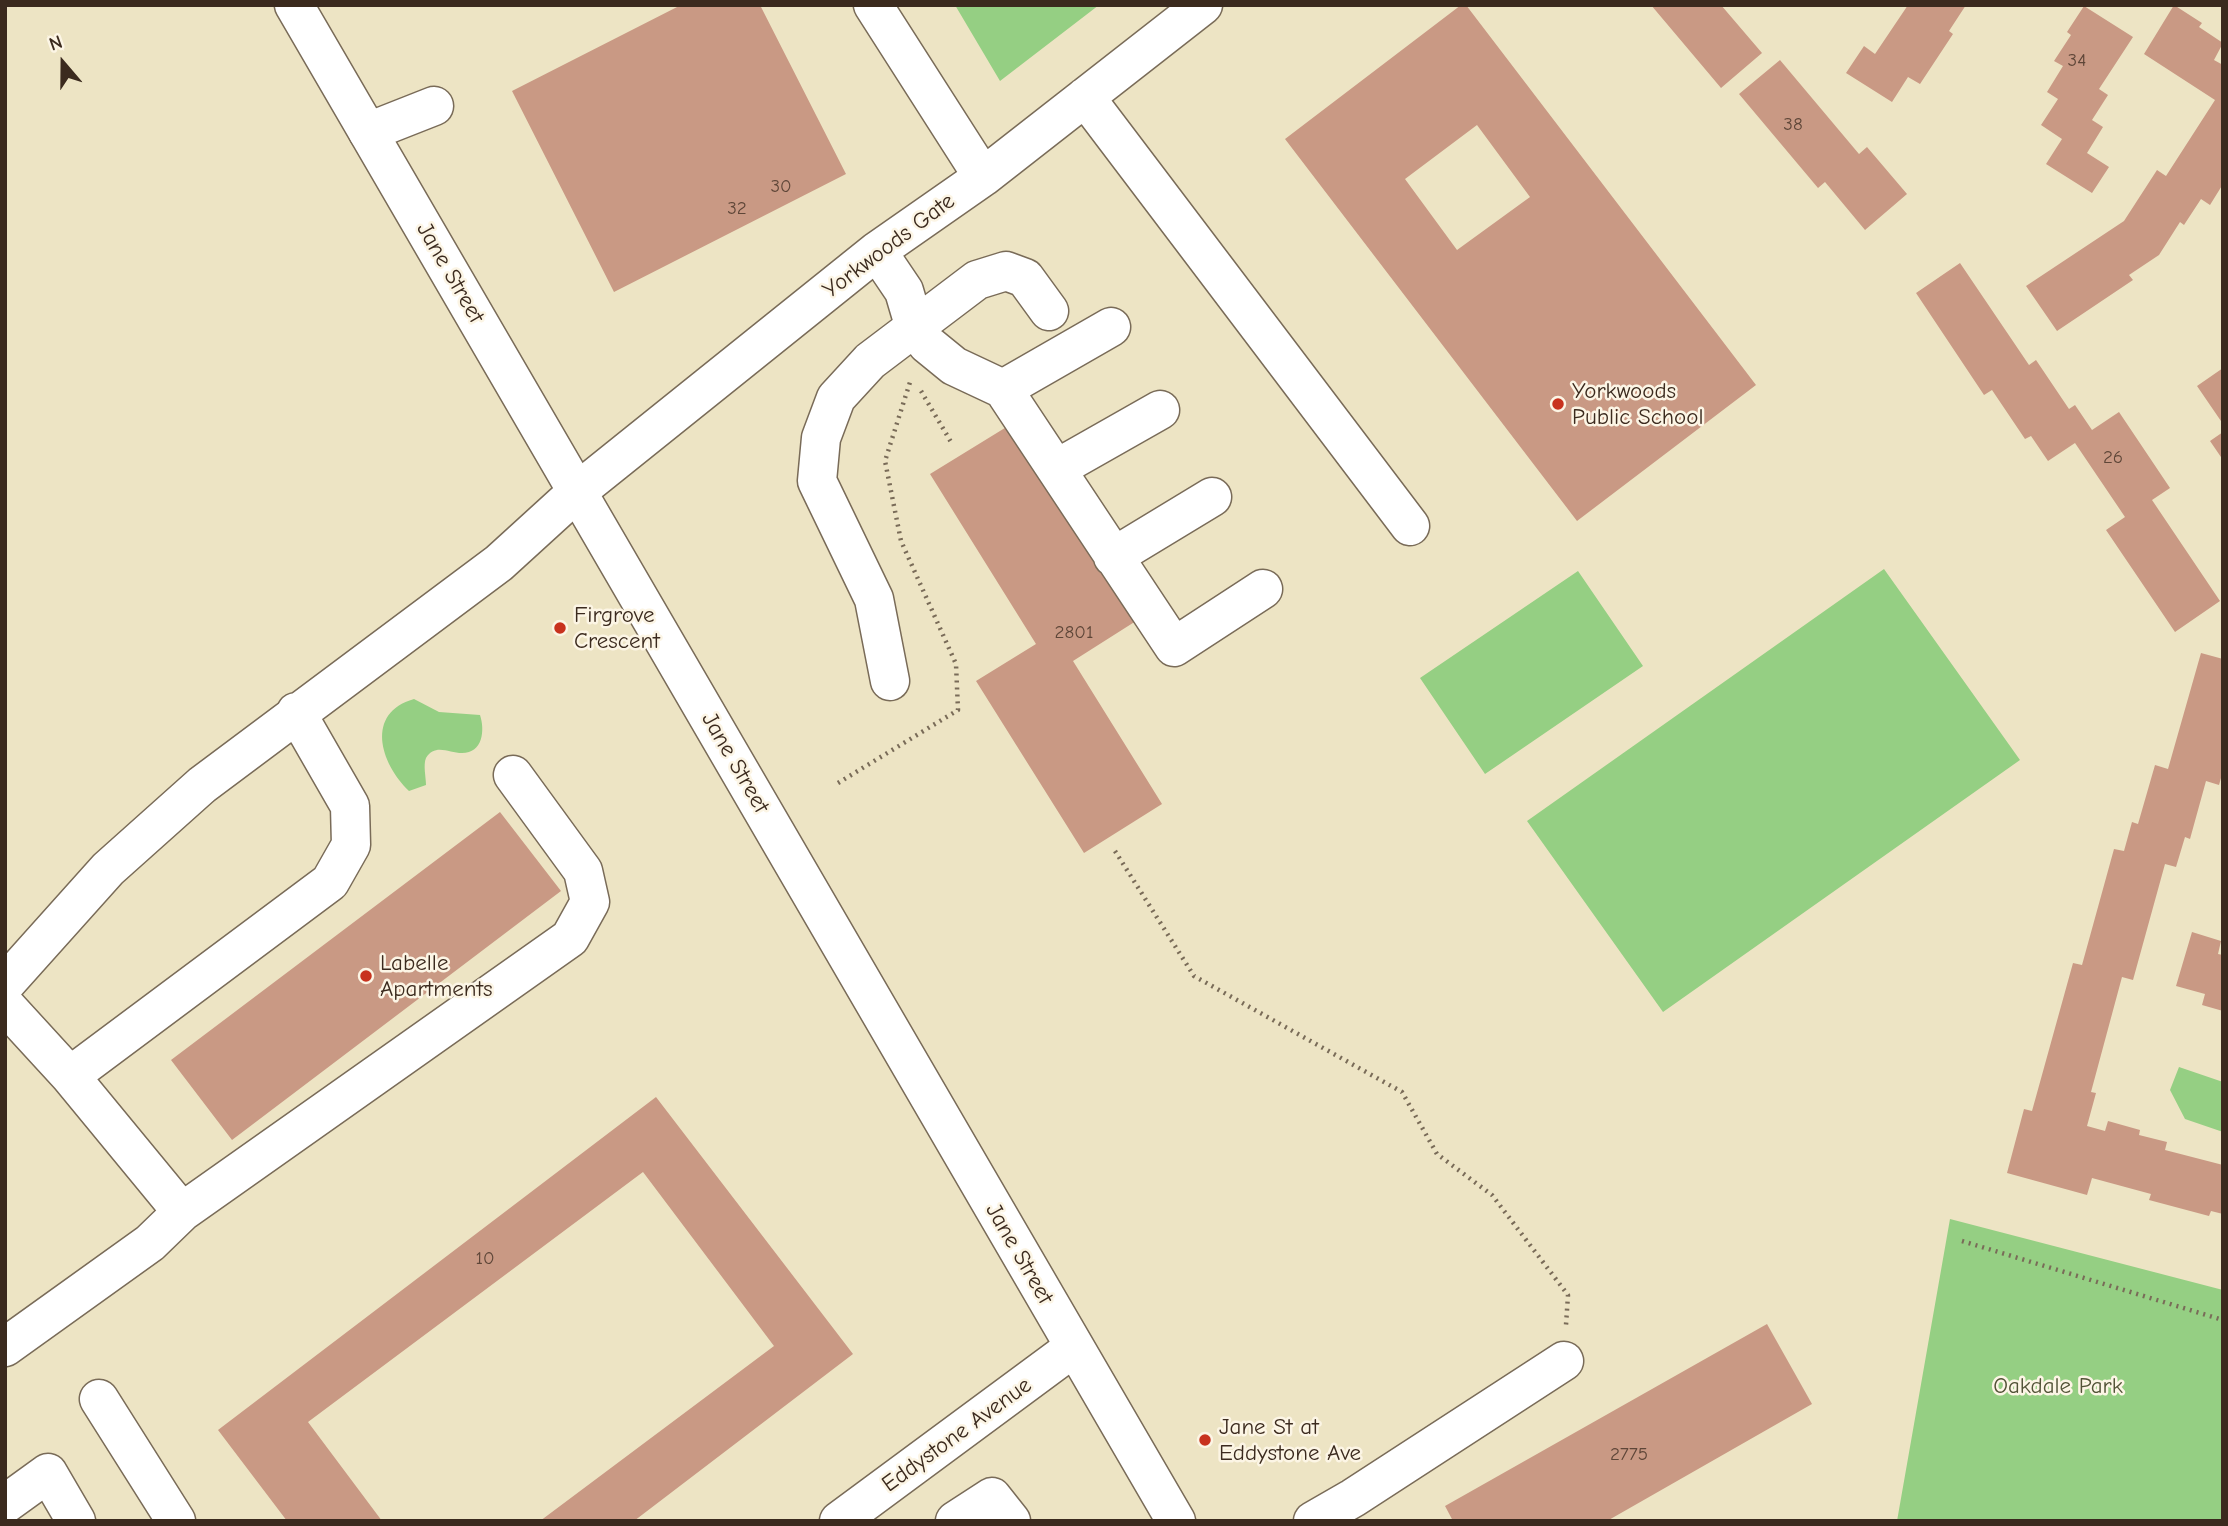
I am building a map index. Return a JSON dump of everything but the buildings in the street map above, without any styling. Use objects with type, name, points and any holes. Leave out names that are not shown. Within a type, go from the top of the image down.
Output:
[{"type":"street","name":"Jane Street","points":[[294,5],[1176,1521]]},
{"type":"street","points":[[873,5],[983,177]]},
{"type":"street","name":"Yorkwoods Gate","points":[[578,491],[877,251],[983,177],[1203,5]]},
{"type":"street","points":[[1085,97],[1410,526]]},
{"type":"street","points":[[368,132],[434,106]]},
{"type":"street","points":[[877,251],[904,291],[914,326],[927,344],[954,366],[1003,389],[1174,648],[1263,589]]},
{"type":"street","points":[[890,681],[874,599],[817,481],[821,438],[836,398],[870,360],[978,280],[1006,271],[1025,278],[1049,311]]},
{"type":"street","points":[[1003,389],[1111,327]]},
{"type":"street","points":[[1056,469],[1160,410]]},
{"type":"street","points":[[5,984],[108,869],[202,785],[296,712],[499,563],[578,491]]},
{"type":"street","points":[[1113,557],[1212,497]]},
{"type":"street","points":[[71,1076],[330,882],[351,845],[350,806],[296,712]]},
{"type":"street","points":[[5,1347],[150,1243],[183,1212],[570,938],[590,902],[583,871],[513,775]]},
{"type":"street","points":[[5,1005],[71,1076],[183,1212]]},
{"type":"street","name":"Eddystone Avenue","points":[[839,1521],[1073,1348]]},
{"type":"street","points":[[1313,1521],[1360,1509],[1564,1361]]},
{"type":"street","points":[[99,1399],[176,1521]]},
{"type":"street","points":[[5,1504],[48,1473],[76,1521]]},
{"type":"street","points":[[955,1521],[992,1497],[1011,1521]]},
{"type":"path","points":[[838,783],[958,710],[956,664],[901,541],[885,461],[912,375],[951,442]]},
{"type":"path","points":[[1115,851],[1194,976],[1402,1092],[1437,1154],[1492,1195],[1568,1295],[1564,1361]]},
{"type":"path","points":[[1962,1241],[2223,1320]]},
{"type":"green space","points":[[955,5],[1099,5],[1000,81]]},
{"type":"green space","points":[[1884,569],[2020,760],[1663,1012],[1527,821]]},
{"type":"green space","points":[[1578,571],[1643,666],[1485,774],[1420,678]]},
{"type":"green space","points":[[414,699],[439,712],[480,715],[482,734],[478,745],[469,752],[438,750],[430,753],[425,764],[426,785],[409,791],[391,767],[382,740],[388,715]]},
{"type":"green space","points":[[2179,1067],[2223,1082],[2223,1132],[2185,1119],[2170,1090]]},
{"type":"green space","name":"Oakdale Park","points":[[1950,1219],[2223,1290],[2223,1521],[1897,1521]]},
{"type":"place","name":"Yorkwoods Public School","points":[[1558,404]]},
{"type":"place","name":"Firgrove Crescent","points":[[560,628]]},
{"type":"place","name":"Labelle Apartments","points":[[366,976]]},
{"type":"place","name":"Jane St at Eddystone Ave","points":[[1205,1440]]}]
